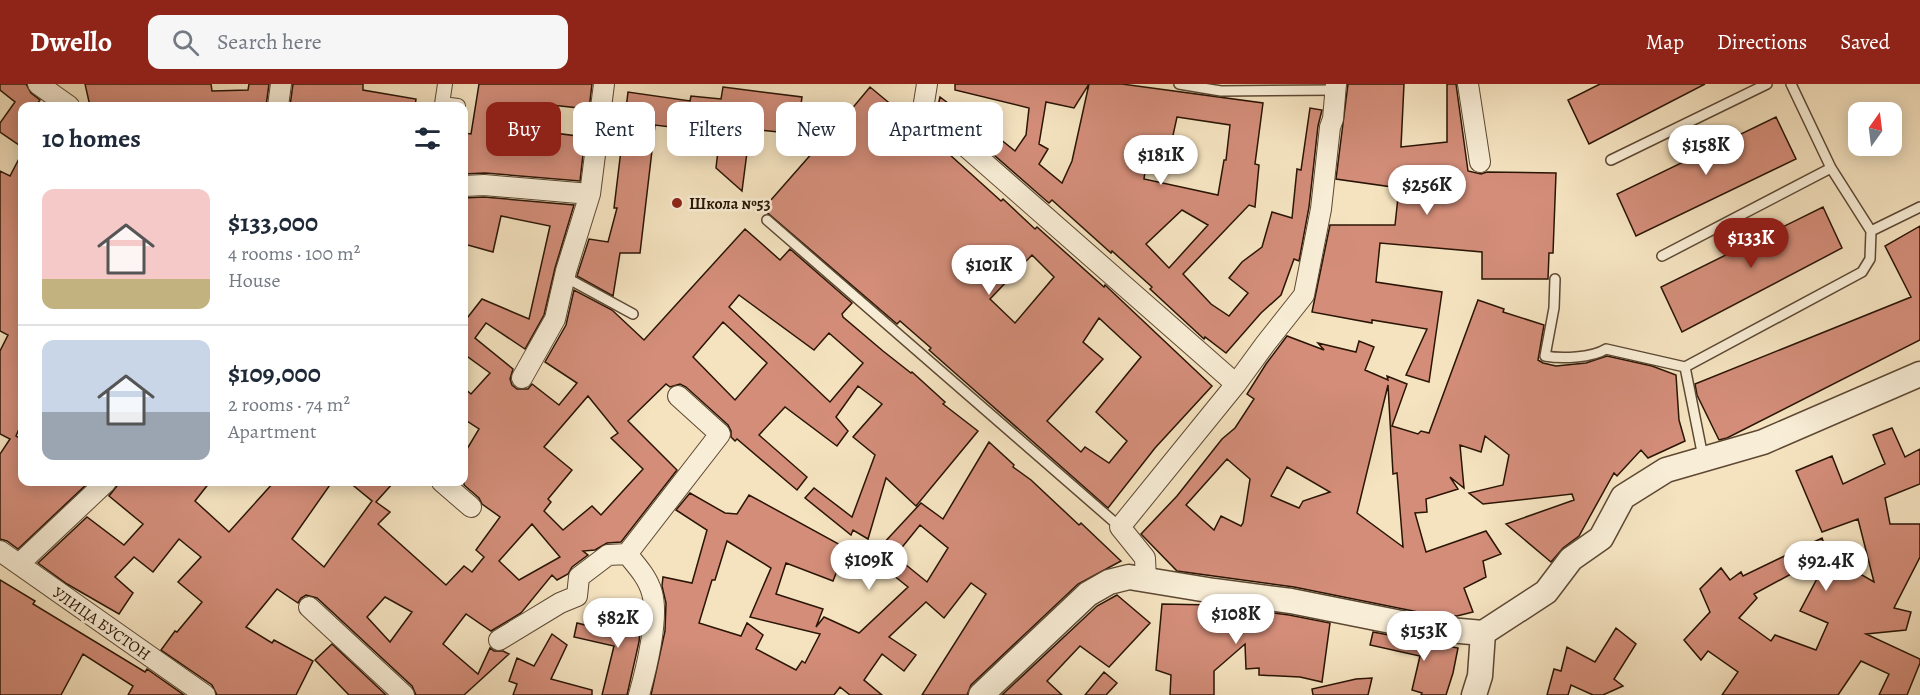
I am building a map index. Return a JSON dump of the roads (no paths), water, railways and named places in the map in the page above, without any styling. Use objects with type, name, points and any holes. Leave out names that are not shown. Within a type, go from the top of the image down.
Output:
[{"type":"street","points":[[38,84],[63,102]]},
{"type":"street","points":[[279,102],[281,84]]},
{"type":"street","points":[[442,102],[445,84]]},
{"type":"street","points":[[522,378],[555,319],[590,194],[604,84]]},
{"type":"street","points":[[927,84],[923,109],[1236,384]]},
{"type":"street","points":[[1468,84],[1480,162]]},
{"type":"street","points":[[1146,580],[1145,558],[1120,527],[1304,296],[1321,209],[1336,87]]},
{"type":"street","points":[[468,186],[484,185],[590,194]]},
{"type":"street","points":[[981,695],[1088,594],[1109,582],[1129,577],[1292,601],[1426,628],[1483,633],[1546,592],[1571,558],[1601,538],[1623,497],[1666,470],[1763,442],[1920,374]]},
{"type":"street","points":[[499,640],[560,603],[577,596],[579,577],[608,555],[627,554],[720,434],[678,396]]},
{"type":"street","points":[[19,564],[102,486]]},
{"type":"street","points":[[447,486],[471,507]]},
{"type":"street","name":"УЛИЦА БУСТОН","points":[[0,551],[205,695]]},
{"type":"street","points":[[627,554],[642,571],[652,594],[653,633],[639,695]]},
{"type":"street","points":[[309,607],[393,691]]},
{"type":"street","points":[[1474,695],[1480,676],[1483,633]]},
{"type":"lane","points":[[1179,84],[1221,91],[1336,87]]},
{"type":"lane","points":[[1611,160],[1767,84]]},
{"type":"lane","points":[[1555,279],[1554,308],[1545,356],[1558,359],[1600,353],[1606,349],[1685,367],[1862,272],[1870,259],[1871,231],[1831,168],[1791,84]]},
{"type":"lane","points":[[1662,256],[1831,168]]},
{"type":"lane","points":[[1871,231],[1920,207]]},
{"type":"lane","points":[[767,220],[1120,527]]},
{"type":"lane","points":[[565,277],[633,314]]},
{"type":"lane","points":[[1685,367],[1704,459]]},
{"type":"place","name":"Школа №53","points":[[677,203]]}]
